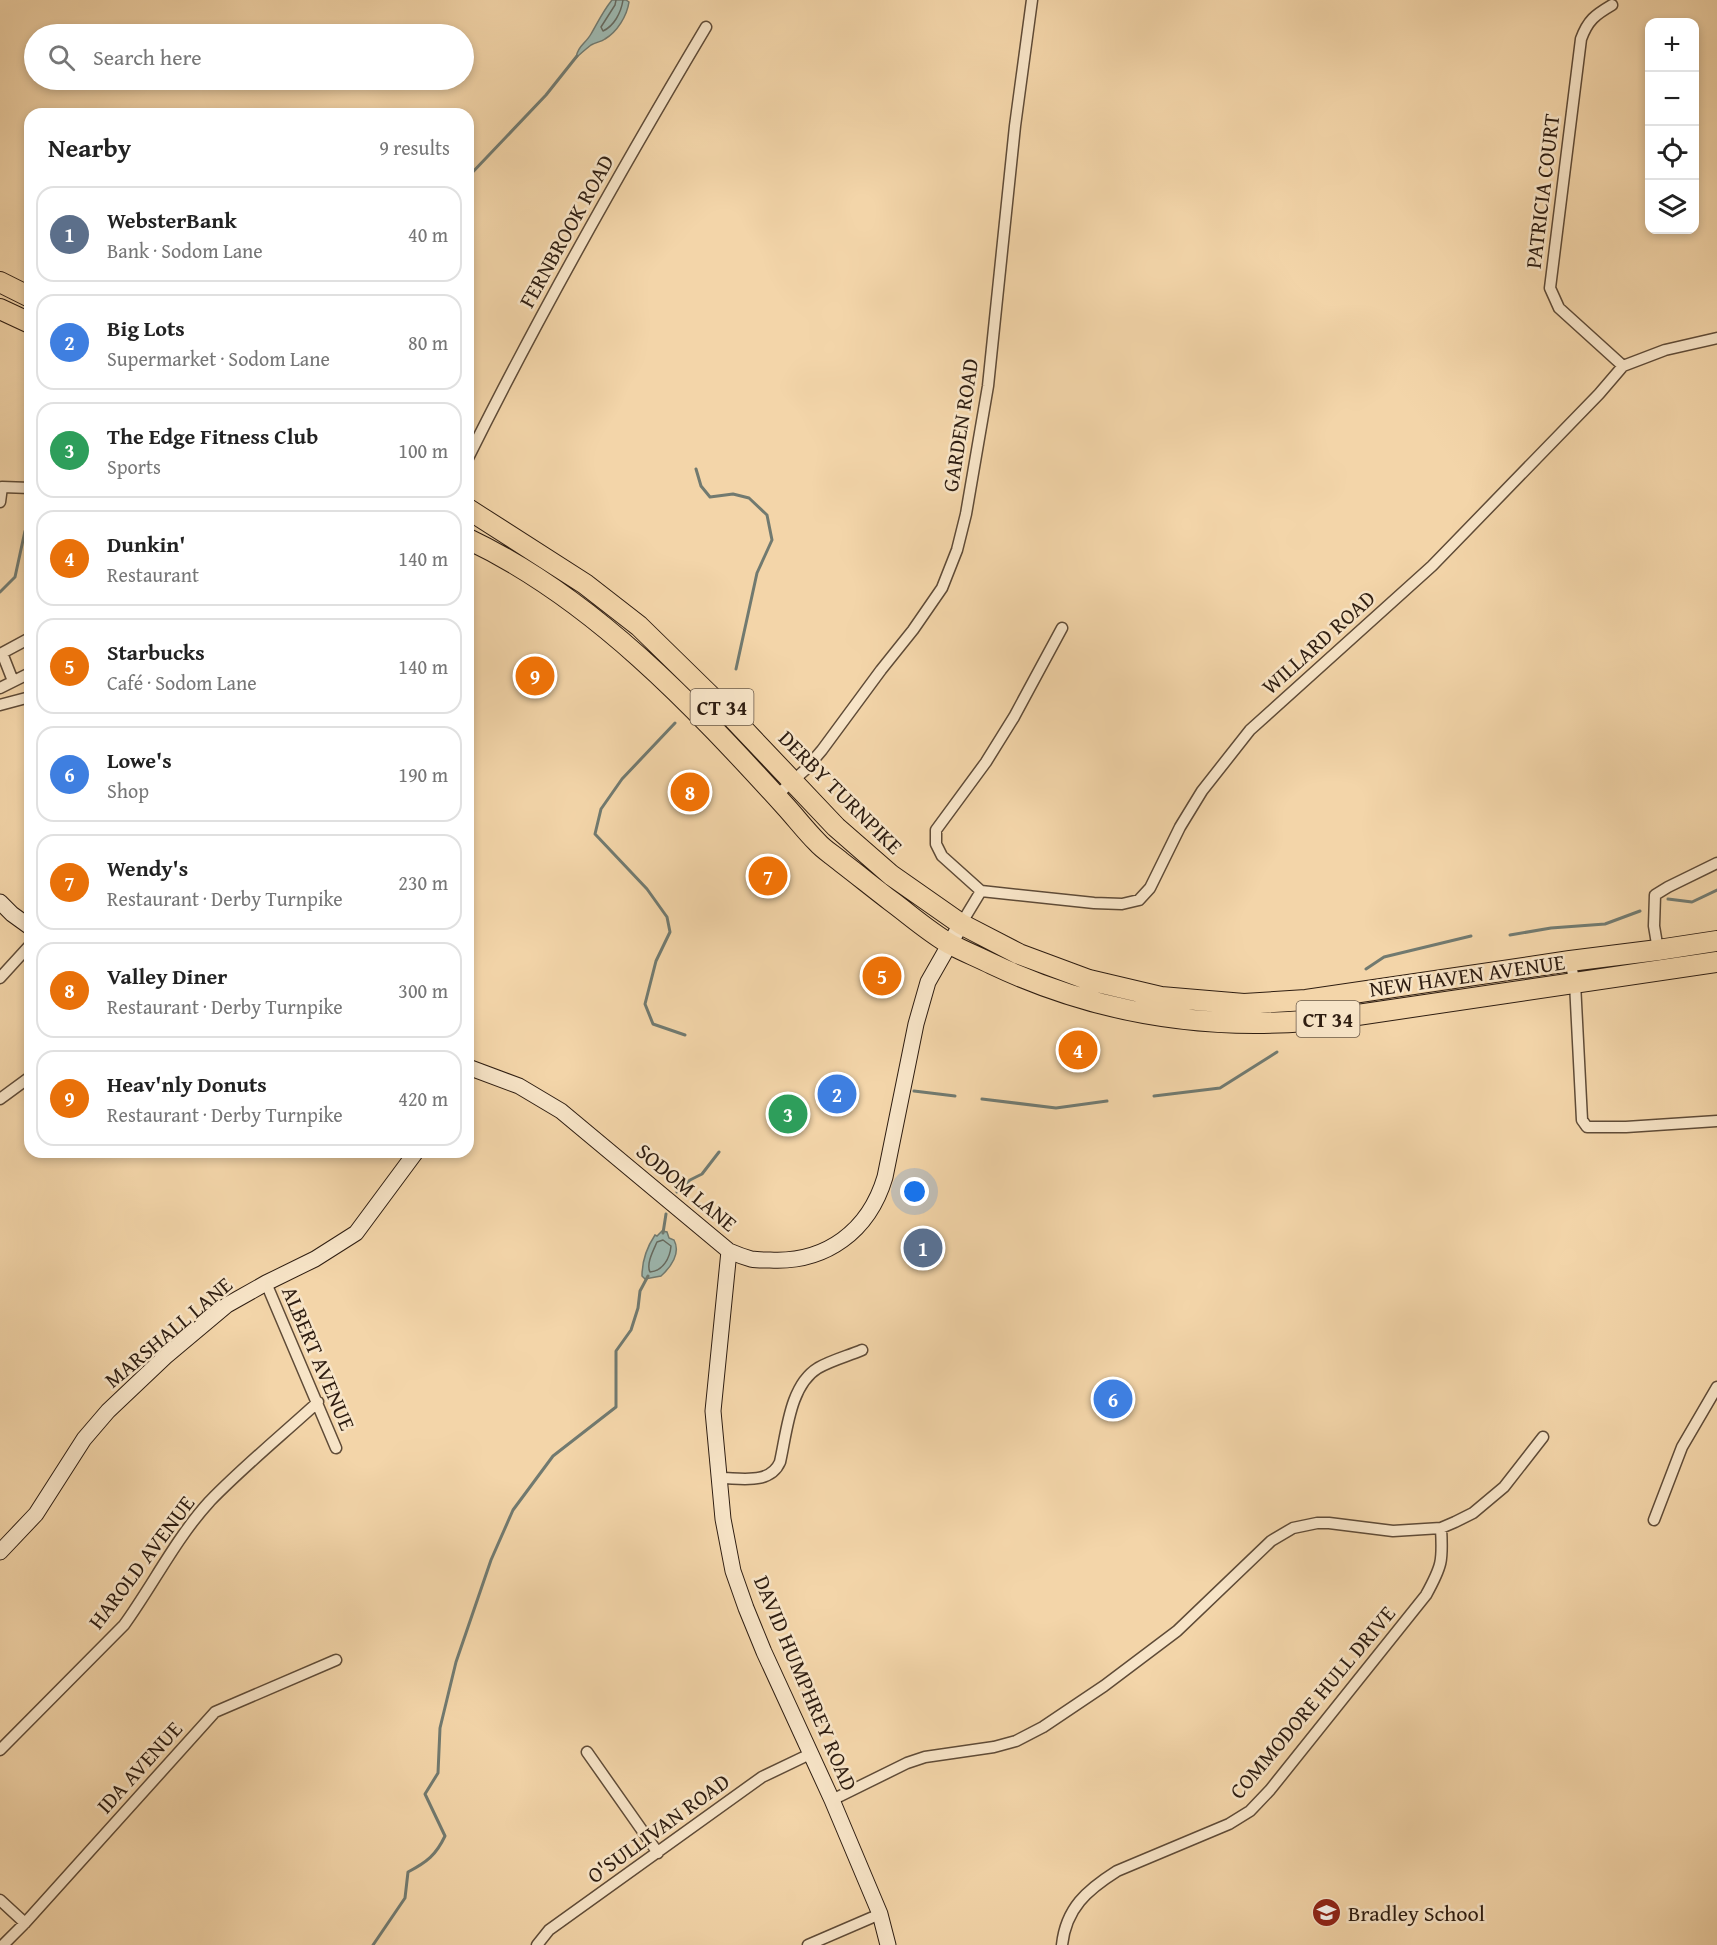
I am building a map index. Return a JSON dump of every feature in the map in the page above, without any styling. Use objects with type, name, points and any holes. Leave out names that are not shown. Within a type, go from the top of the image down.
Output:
[{"type":"highway","points":[[0,282],[24,294]]},
{"type":"highway","points":[[0,309],[24,320]]},
{"type":"highway","name":"DERBY TURNPIKE","points":[[474,518],[585,584],[639,626],[727,712],[836,827],[891,875],[961,924]]},
{"type":"highway","name":"DERBY TURNPIKE","points":[[474,542],[506,557],[564,595],[625,644],[714,730],[819,844],[879,892],[949,943]]},
{"type":"highway","points":[[782,802],[799,786]]},
{"type":"highway","name":"NEW HAVEN AVENUE","points":[[961,924],[1019,954],[1089,980],[1161,997],[1233,1004],[1306,1000],[1717,941]]},
{"type":"highway","name":"NEW HAVEN AVENUE","points":[[949,943],[1044,986],[1083,999],[1155,1016],[1240,1024],[1308,1022],[1717,962]]},
{"type":"street","name":"GARDEN ROAD","points":[[799,786],[805,770],[924,615],[942,588],[957,550],[966,514],[988,386],[1015,126],[1032,0]]},
{"type":"street","name":"PATRICIA COURT","points":[[1612,5],[1595,15],[1585,26],[1581,39],[1550,288],[1558,308],[1623,366]]},
{"type":"street","name":"FERNBROOK ROAD","points":[[474,446],[510,373],[620,173],[705,27]]},
{"type":"street","name":"WILLARD ROAD","points":[[981,891],[1094,903],[1122,904],[1139,900],[1150,888],[1180,827],[1202,791],[1250,730],[1432,567],[1599,394],[1623,366],[1665,350],[1717,338]]},
{"type":"street","points":[[0,502],[2,487],[24,488]]},
{"type":"street","points":[[961,924],[981,891],[942,856],[936,844],[936,830],[986,762],[1014,717],[1062,628]]},
{"type":"street","points":[[14,681],[2,653],[24,641]]},
{"type":"street","points":[[0,688],[24,676]]},
{"type":"street","points":[[0,705],[24,699]]},
{"type":"street","points":[[1658,950],[1654,926],[1655,895],[1717,863]]},
{"type":"street","points":[[0,902],[24,923]]},
{"type":"street","name":"SODOM LANE","points":[[474,1070],[519,1086],[561,1111],[729,1251],[752,1259],[787,1261],[809,1256],[828,1250],[846,1237],[866,1218],[878,1197],[885,1177],[916,1024],[928,982],[961,924]]},
{"type":"street","points":[[0,978],[24,952]]},
{"type":"street","points":[[1570,961],[1575,983],[1582,1120],[1587,1127],[1717,1121]]},
{"type":"street","points":[[0,1100],[24,1082]]},
{"type":"street","name":"MARSHALL LANE","points":[[0,1552],[36,1514],[84,1439],[108,1411],[165,1357],[227,1305],[315,1259],[356,1233],[412,1158]]},
{"type":"street","name":"DAVID HUMPHREY ROAD","points":[[729,1251],[713,1411],[723,1519],[739,1590],[764,1652],[832,1800],[880,1914],[888,1945]]},
{"type":"street","name":"ALBERT AVENUE","points":[[266,1283],[336,1448]]},
{"type":"street","points":[[720,1478],[763,1478],[775,1472],[780,1462],[796,1395],[804,1381],[821,1366],[862,1350]]},
{"type":"street","points":[[1654,1520],[1682,1447],[1717,1387]]},
{"type":"street","name":"HAROLD AVENUE","points":[[0,1750],[123,1625],[186,1532],[210,1502],[318,1402]]},
{"type":"street","points":[[832,1800],[907,1763],[925,1757],[994,1747],[1016,1741],[1036,1731],[1104,1686],[1177,1631],[1271,1541],[1293,1528],[1329,1523],[1393,1531],[1441,1528],[1473,1513],[1504,1487],[1544,1437]]},
{"type":"street","name":"COMMODORE HULL DRIVE","points":[[1062,1945],[1065,1928],[1074,1909],[1088,1891],[1101,1881],[1117,1871],[1229,1824],[1250,1811],[1265,1796],[1426,1595],[1440,1571],[1441,1528]]},
{"type":"street","name":"IDA AVENUE","points":[[3,1945],[215,1712],[336,1660]]},
{"type":"street","points":[[587,1752],[658,1853]]},
{"type":"street","name":"O'SULLIVAN ROAD","points":[[537,1945],[549,1930],[762,1777],[810,1754]]},
{"type":"street","points":[[0,1900],[25,1923]]},
{"type":"street","points":[[808,1945],[880,1914]]},
{"type":"water","points":[[612,0],[629,2],[621,23],[609,36],[591,45],[576,58],[580,48]]},
{"type":"water","points":[[662,1231],[667,1232],[669,1238],[674,1240],[676,1255],[661,1276],[645,1279],[642,1276],[646,1254],[655,1235],[657,1236]]},
{"type":"waterway","points":[[474,171],[546,95],[577,56]]},
{"type":"waterway","points":[[696,469],[701,486],[710,497],[733,494],[749,498],[767,515],[772,540],[757,573],[736,669]]},
{"type":"waterway","points":[[0,592],[15,577],[24,536]]},
{"type":"waterway","points":[[675,723],[622,779],[601,809],[595,834],[647,889],[667,917],[670,932],[656,961],[645,1004],[653,1024],[685,1035]]},
{"type":"waterway","points":[[1668,899],[1692,902],[1717,890]]},
{"type":"waterway","points":[[1510,935],[1551,928],[1605,924],[1640,911]]},
{"type":"waterway","points":[[1366,969],[1384,957],[1471,936]]},
{"type":"waterway","points":[[1154,1096],[1220,1088],[1277,1052]]},
{"type":"waterway","points":[[914,1091],[955,1096]]},
{"type":"waterway","points":[[982,1099],[1056,1108],[1107,1101]]},
{"type":"waterway","points":[[677,1192],[690,1180],[702,1174],[719,1152]]},
{"type":"waterway","points":[[663,1233],[666,1214]]},
{"type":"waterway","points":[[373,1945],[405,1898],[408,1872],[430,1857],[445,1836],[425,1794],[438,1773],[440,1728],[456,1662],[491,1560],[513,1510],[553,1456],[616,1407],[616,1351],[631,1330],[638,1308],[640,1291],[648,1276]]},
{"type":"place","name":"Heav'nly Donuts","points":[[535,676]]},
{"type":"place","name":"Valley Diner","points":[[690,792]]},
{"type":"place","name":"Wendy's","points":[[768,876]]},
{"type":"place","name":"Starbucks","points":[[882,976]]},
{"type":"place","name":"Dunkin'","points":[[1078,1050]]},
{"type":"place","name":"Big Lots","points":[[837,1094]]},
{"type":"place","name":"The Edge Fitness Club","points":[[788,1114]]},
{"type":"place","name":"WebsterBank","points":[[923,1248]]},
{"type":"place","name":"Lowe's","points":[[1113,1399]]},
{"type":"place","name":"Bradley School","points":[[1327,1913]]}]
